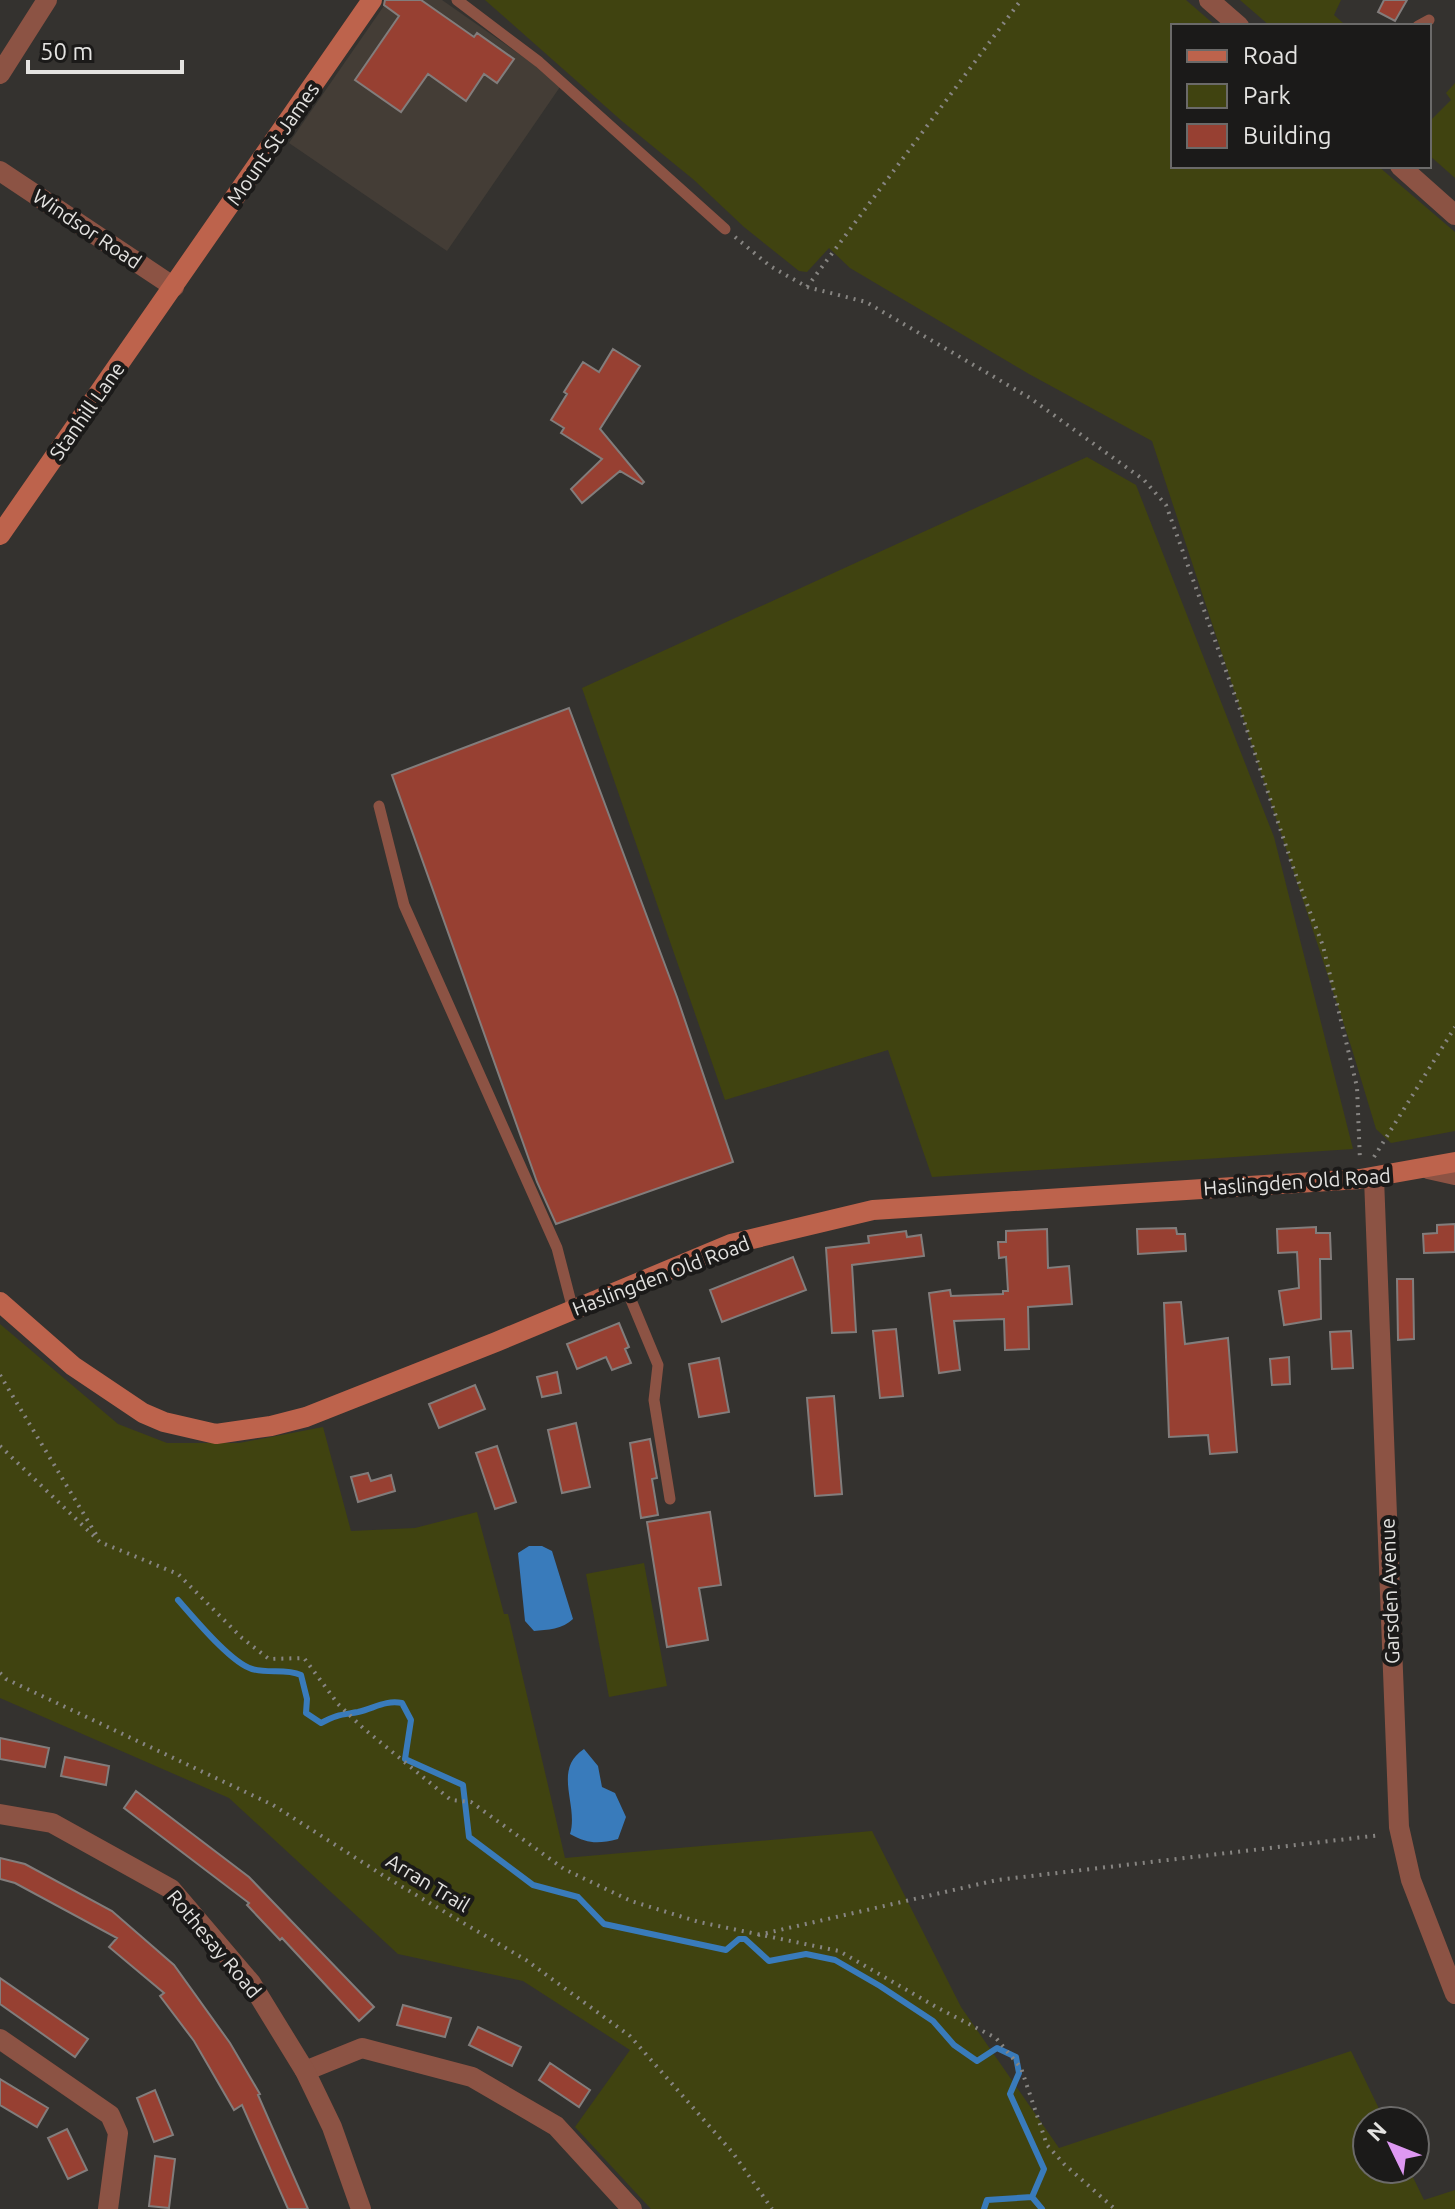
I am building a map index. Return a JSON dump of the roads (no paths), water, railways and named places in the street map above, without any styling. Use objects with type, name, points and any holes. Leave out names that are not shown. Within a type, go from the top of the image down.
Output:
[{"type":"main road","name":"Mount St James","points":[[174,287],[372,0]]},
{"type":"main road","name":"Stanhill Lane","points":[[0,535],[174,287]]},
{"type":"main road","name":"Haslingden Old Road","points":[[0,1302],[73,1366],[143,1413],[164,1422],[216,1434],[306,1417],[731,1244],[873,1210],[1367,1179],[1455,1162]]},
{"type":"street","points":[[0,74],[23,23],[47,0]]},
{"type":"street","points":[[1209,0],[1237,24]]},
{"type":"street","points":[[1402,168],[1455,215]]},
{"type":"street","name":"Windsor Road","points":[[3,179],[174,287]]},
{"type":"street","name":"Haslingden Old Road","points":[[1428,1169],[1455,1175]]},
{"type":"street","name":"Garsden Avenue","points":[[1367,1179],[1400,1833],[1411,1880],[1455,1994]]},
{"type":"street","name":"Rothesay Road","points":[[0,1814],[52,1823],[171,1889],[251,1983],[305,2071],[332,2127],[361,2209]]},
{"type":"street","points":[[0,2039],[110,2115],[118,2133],[108,2209]]},
{"type":"street","points":[[305,2071],[362,2048],[472,2077],[556,2126],[632,2209]]},
{"type":"lane","points":[[457,0],[539,62],[725,229]]},
{"type":"lane","points":[[379,806],[404,905],[557,1248],[573,1310]]},
{"type":"lane","points":[[626,1288],[658,1365],[654,1400],[670,1499]]},
{"type":"water","points":[[529,1546],[542,1546],[552,1551],[573,1619],[565,1625],[534,1631],[525,1621],[518,1553]]},
{"type":"water","points":[[584,1749],[598,1766],[602,1787],[615,1793],[626,1817],[618,1839],[593,1842],[570,1834],[568,1777],[575,1757]]},
{"type":"waterway","points":[[178,1600],[213,1639],[243,1665],[252,1669],[301,1675],[307,1699],[306,1713],[321,1723],[385,1703],[402,1703],[411,1720],[405,1759],[463,1785],[469,1837],[533,1885],[578,1897],[604,1924],[726,1950],[739,1939],[745,1939],[769,1961],[806,1954],[835,1960],[933,2021],[954,2045],[977,2061],[997,2048],[1016,2057],[1019,2073],[1010,2094],[1044,2169],[1032,2197],[1042,2209]]},
{"type":"waterway","points":[[984,2209],[987,2200],[1032,2197]]}]
